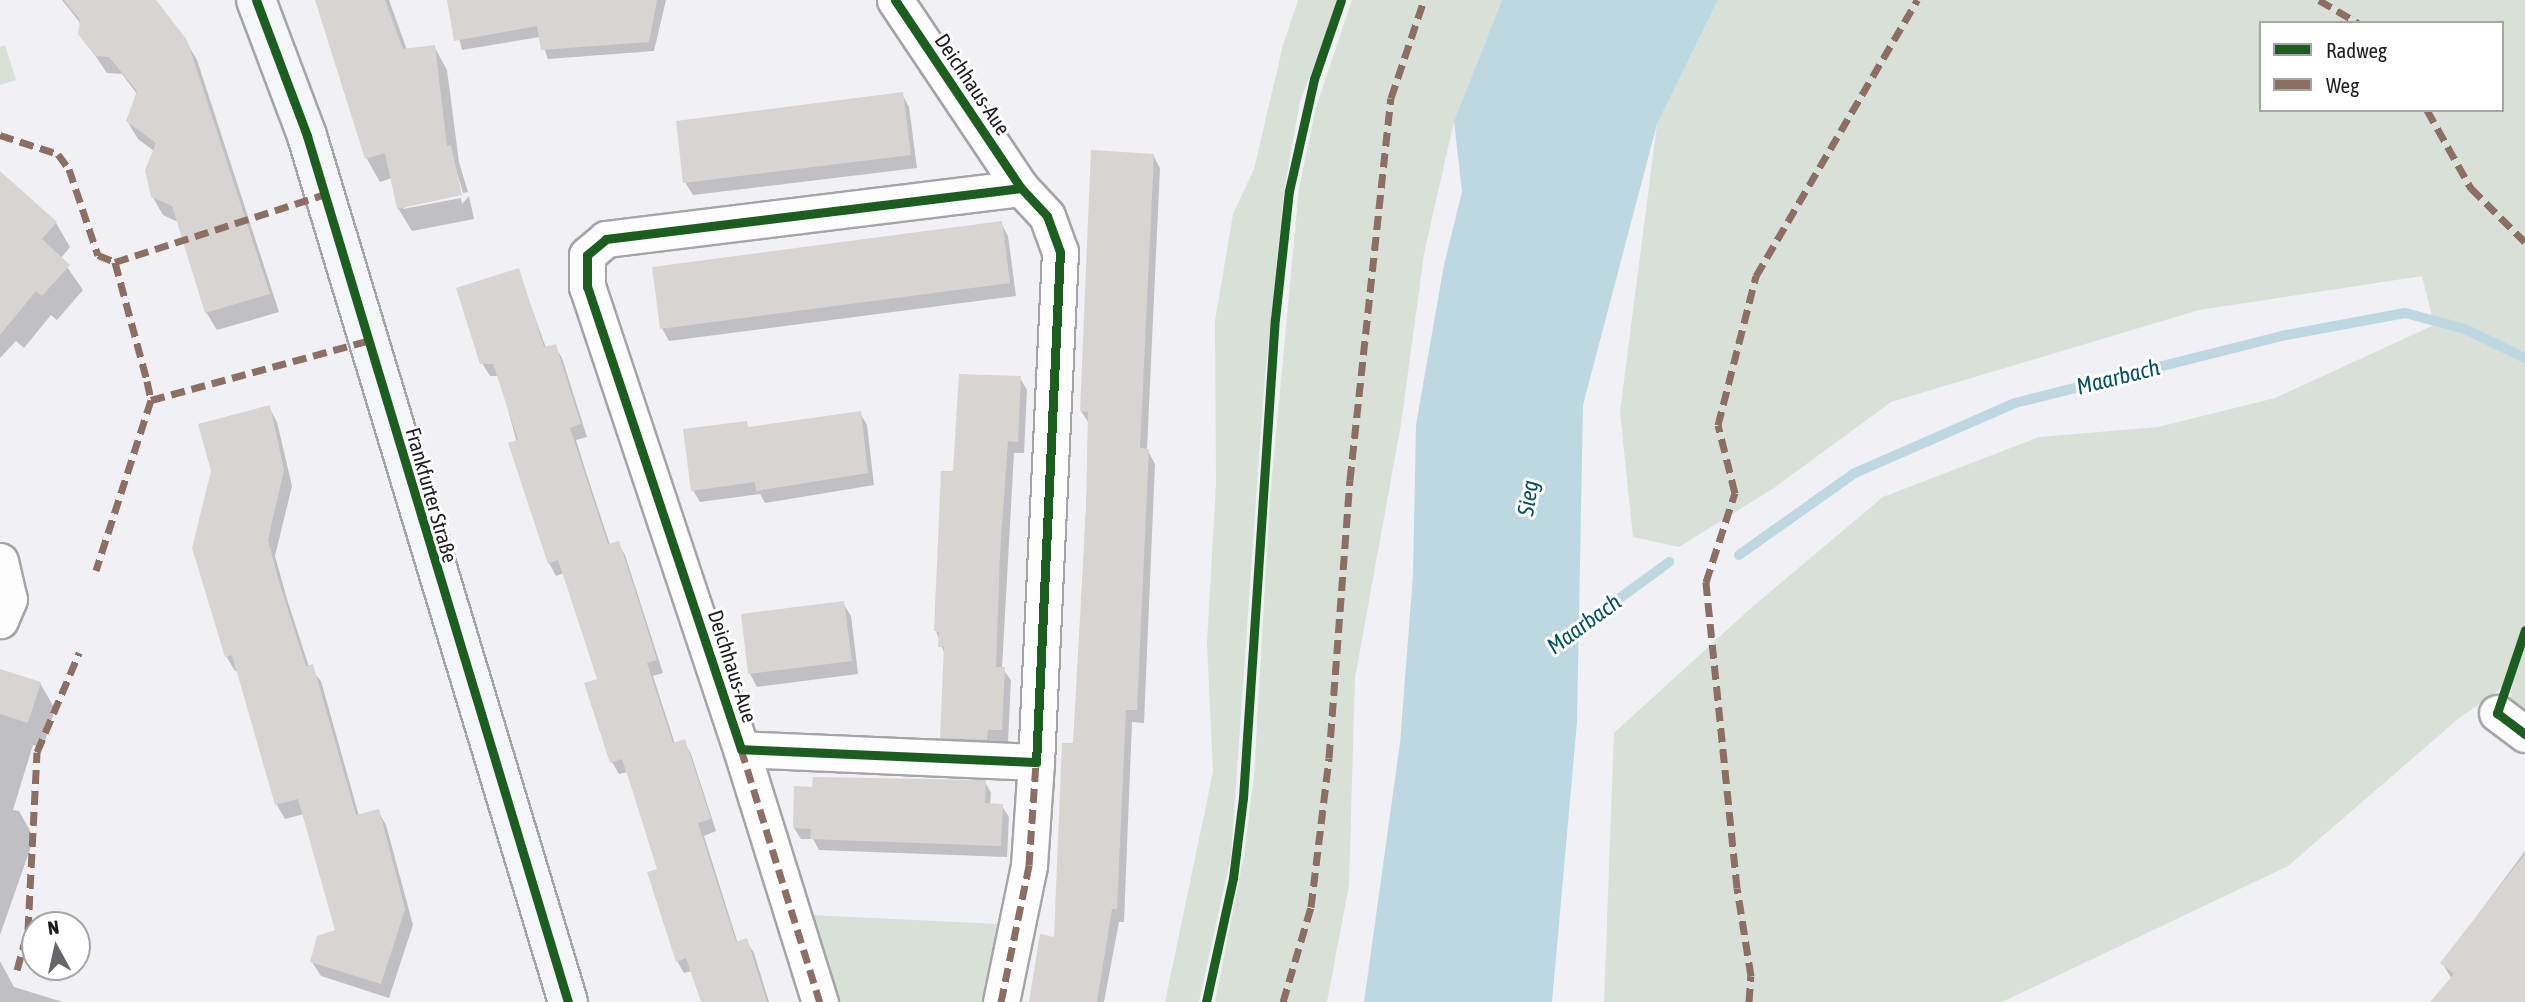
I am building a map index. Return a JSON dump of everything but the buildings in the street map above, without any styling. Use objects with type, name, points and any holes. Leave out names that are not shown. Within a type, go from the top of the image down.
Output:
[{"type":"main road","name":"Frankfurter Straße","points":[[256,0],[307,136],[568,1002]]},
{"type":"street","name":"Deichhaus-Aue","points":[[895,0],[1021,188],[1047,216],[1060,252],[1030,864],[1001,1002]]},
{"type":"street","name":"Deichhaus-Aue","points":[[820,1002],[741,749],[587,287],[587,256],[606,239],[1021,188]]},
{"type":"street","points":[[0,561],[9,599],[0,620]]},
{"type":"street","points":[[2497,713],[2525,734]]},
{"type":"street","name":"Deichhaus-Aue","points":[[741,749],[1036,762]]},
{"type":"shaded area","points":[[1298,0],[1341,0],[1300,101],[1284,191],[1264,387],[1231,856],[1199,1002],[1165,1002],[1213,772],[1207,643],[1216,483],[1215,321],[1233,214],[1254,169],[1283,45]]},
{"type":"shaded area","points":[[1352,0],[1502,0],[1454,121],[1424,254],[1401,424],[1355,678],[1349,885],[1327,1002],[1215,1002],[1244,855],[1254,776],[1270,498],[1299,188],[1316,107]]},
{"type":"shaded area","points":[[1718,0],[2525,0],[2525,728],[2509,709],[2513,680],[2458,719],[2288,866],[2002,1002],[1604,1002],[1614,733],[1751,608],[1883,497],[2039,437],[2158,427],[2275,398],[2434,325],[2422,276],[2199,310],[1891,402],[1774,488],[1679,547],[1633,537],[1620,412],[1657,124]]},
{"type":"shaded area","points":[[5,45],[16,80],[0,85],[0,47]]},
{"type":"shaded area","points":[[810,915],[998,924],[982,1002],[838,1002]]},
{"type":"water","name":"Sieg","points":[[1502,0],[1718,0],[1657,124],[1583,405],[1577,722],[1552,1002],[1364,1002],[1400,743],[1413,575],[1416,425],[1444,265],[1462,192],[1454,121]]},
{"type":"waterway","name":"Maarbach","points":[[1739,555],[1855,473],[2015,403],[2281,336],[2405,313],[2465,329],[2525,358]]},
{"type":"waterway","name":"Maarbach","points":[[1569,635],[1669,562]]},
{"type":"marked path","points":[[1283,1002],[1311,907],[1329,758],[1350,480],[1391,98],[1424,0]]},
{"type":"marked path","points":[[1749,1002],[1751,976],[1737,888],[1706,582],[1735,493],[1718,425],[1756,276],[1917,0]]},
{"type":"marked path","points":[[2319,0],[2355,21]]},
{"type":"marked path","points":[[2428,112],[2471,188],[2525,242]]},
{"type":"marked path","points":[[0,135],[58,154],[69,169],[98,255],[115,262],[147,381],[151,400],[96,570]]},
{"type":"marked path","points":[[115,262],[325,194]]},
{"type":"marked path","points":[[151,400],[370,340]]},
{"type":"marked path","points":[[17,970],[28,930],[37,752],[79,653]]},
{"type":"marked path","points":[[741,749],[820,1002]]},
{"type":"marked path","points":[[1001,1002],[1029,865],[1036,762]]},
{"type":"cycle path","points":[[256,0],[307,136],[568,1002]]},
{"type":"cycle path","points":[[895,0],[1021,188],[1047,216],[1060,252],[1036,762],[741,749],[587,287],[587,255],[606,239],[1021,188]]},
{"type":"cycle path","points":[[1206,1002],[1233,878],[1243,798],[1275,319],[1289,191],[1314,79],[1341,0]]},
{"type":"cycle path","points":[[2525,630],[2497,713],[2525,734]]}]
